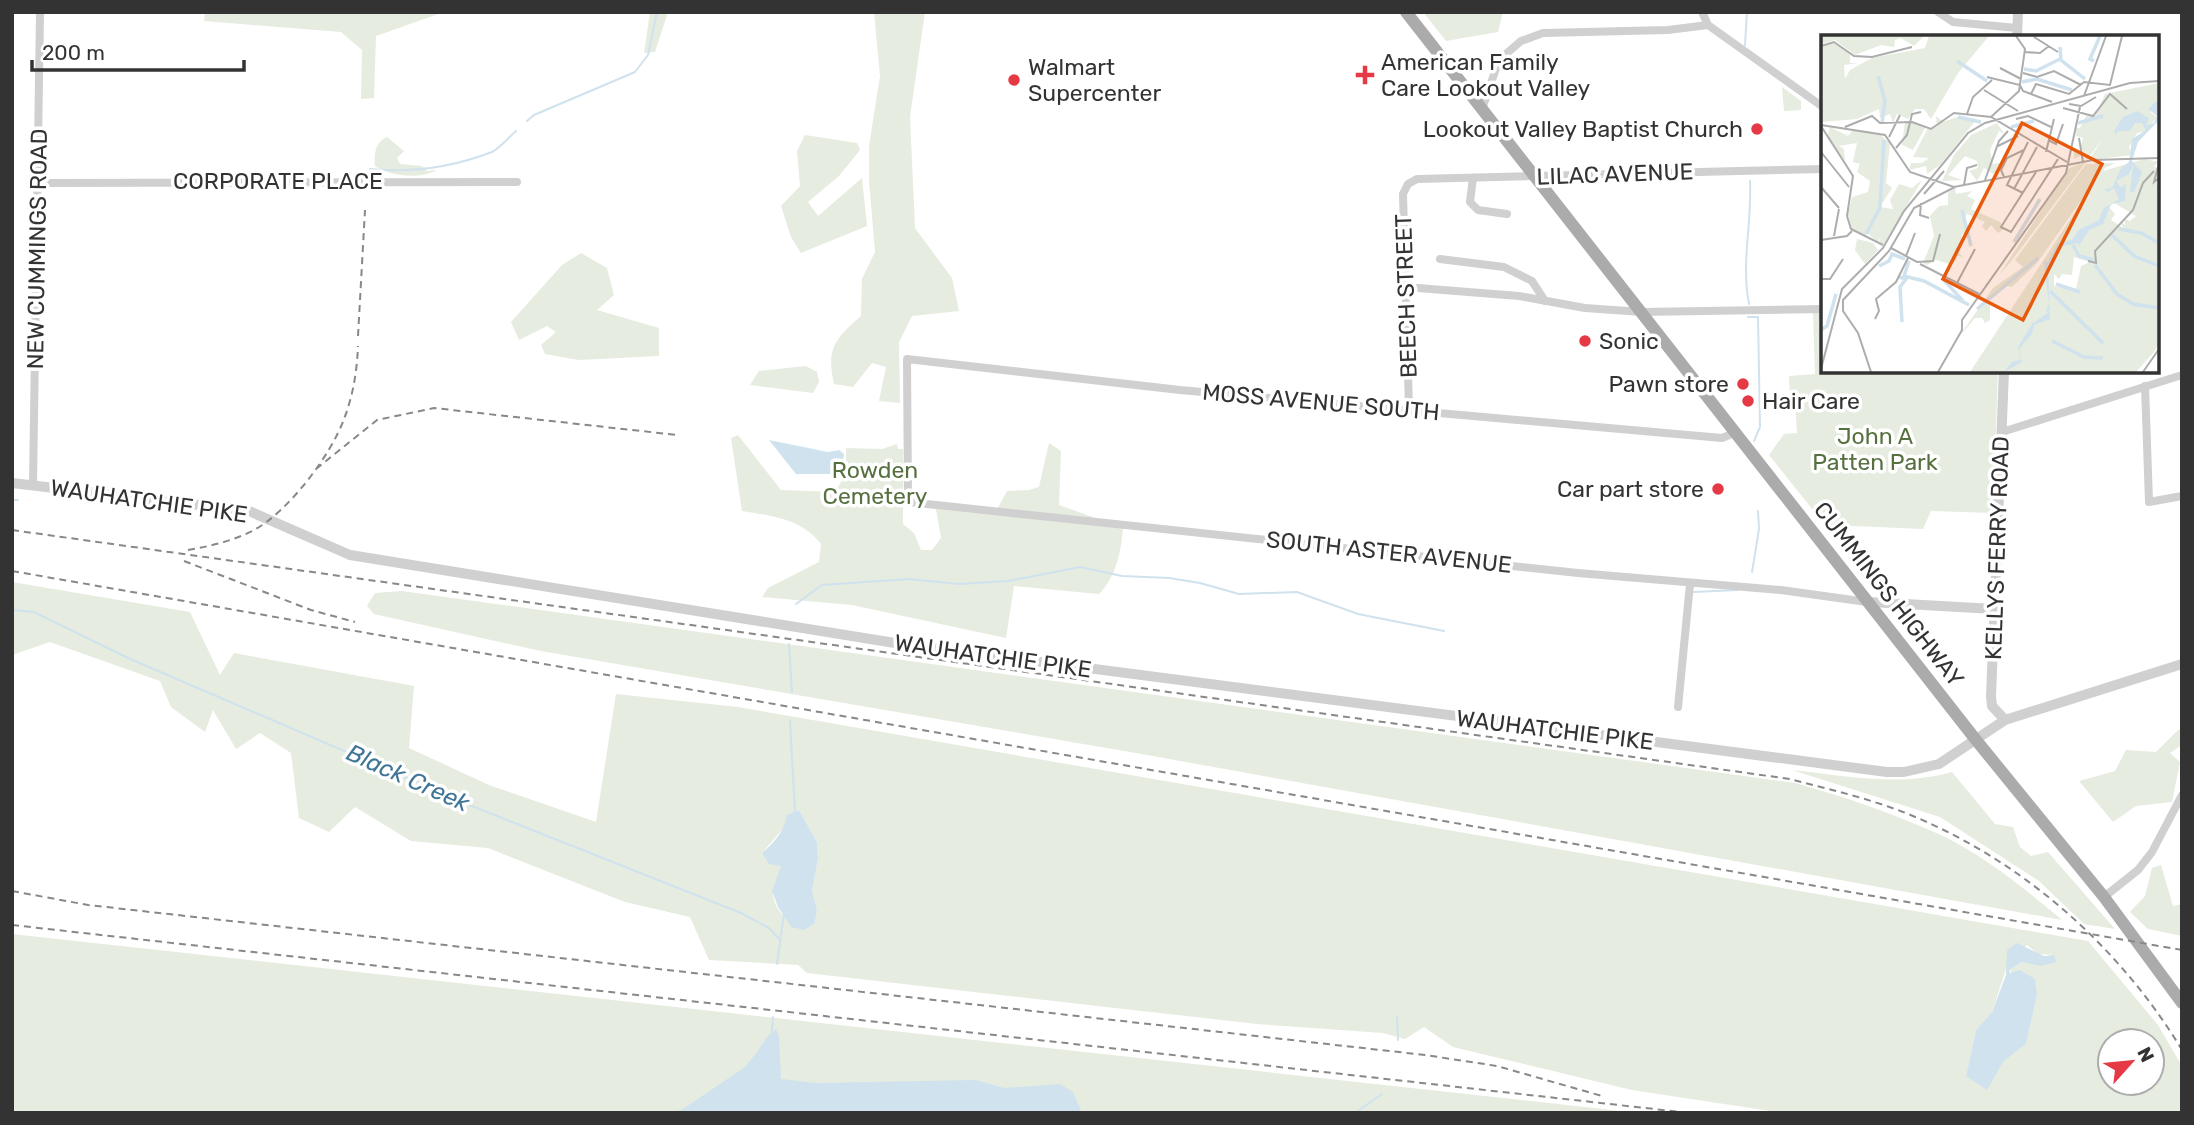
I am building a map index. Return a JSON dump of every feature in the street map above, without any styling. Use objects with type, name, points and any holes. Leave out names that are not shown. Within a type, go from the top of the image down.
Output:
[{"type":"main road","name":"CUMMINGS HIGHWAY","points":[[1406,12],[1976,740],[2104,897],[2182,1003]]},
{"type":"street","name":"NEW CUMMINGS ROAD","points":[[33,485],[40,12]]},
{"type":"street","points":[[1702,12],[1708,25],[1821,106]]},
{"type":"street","points":[[1938,12],[1953,22],[2017,33],[2018,12]]},
{"type":"street","points":[[1482,110],[1499,60],[1508,50],[1532,37],[1543,33],[1668,30],[1708,25]]},
{"type":"street","name":"LILAC AVENUE","points":[[1408,184],[1418,179],[1821,169]]},
{"type":"street","points":[[1473,178],[1470,202],[1478,211],[1507,214]]},
{"type":"street","name":"CORPORATE PLACE","points":[[38,183],[517,182]]},
{"type":"street","name":"BEECH STREET","points":[[1408,184],[1403,194],[1409,409]]},
{"type":"street","points":[[1440,259],[1504,267],[1532,281],[1545,301]]},
{"type":"street","points":[[1405,287],[1642,312],[1821,309]]},
{"type":"street","name":"MOSS AVENUE SOUTH","points":[[908,502],[907,359],[1180,390],[1722,438],[1734,433]]},
{"type":"street","name":"KELLYS FERRY ROAD","points":[[2004,373],[1990,696],[1992,706],[2005,720]]},
{"type":"street","points":[[2002,432],[2182,375]]},
{"type":"street","points":[[2145,386],[2149,502],[2182,496]]},
{"type":"street","name":"WAUHATCHIE PIKE","points":[[12,483],[248,511],[349,555],[895,643],[1887,772],[1904,772],[1939,764],[2005,720],[2182,664]]},
{"type":"street","name":"SOUTH ASTER AVENUE","points":[[908,502],[1690,584],[1770,589],[1870,602]]},
{"type":"street","points":[[1678,707],[1690,584]]},
{"type":"street","points":[[1870,602],[1994,610]]},
{"type":"street","points":[[2104,897],[2138,870],[2152,852],[2182,795]]},
{"type":"green space","points":[[205,12],[444,12],[376,36],[374,98],[361,99],[362,50],[341,32],[204,21]]},
{"type":"green space","points":[[650,12],[668,12],[655,52],[644,53]]},
{"type":"green space","points":[[874,12],[925,12],[910,117],[915,228],[952,278],[959,311],[912,316],[899,342],[900,403],[879,401],[886,367],[872,363],[853,387],[834,384],[831,361],[839,338],[861,316],[862,279],[875,252],[869,146],[880,76]]},
{"type":"green space","points":[[1423,12],[1503,12],[1498,32],[1446,41]]},
{"type":"green space","points":[[1782,87],[1801,101],[1801,110],[1784,111]]},
{"type":"green space","points":[[805,135],[857,143],[860,150],[839,176],[808,202],[818,216],[862,178],[867,226],[801,253],[791,237],[781,206],[800,186],[797,151]]},
{"type":"green space","points":[[387,137],[404,151],[397,158],[400,164],[422,166],[427,171],[437,170],[422,175],[405,176],[375,166],[376,149]]},
{"type":"green space","points":[[581,253],[607,268],[614,295],[597,310],[659,328],[659,356],[579,360],[545,354],[541,345],[556,332],[547,326],[519,340],[511,322],[562,265]]},
{"type":"green space","name":"John A Patten Park","points":[[1813,313],[1821,313],[1821,373],[1998,373],[1993,513],[1931,511],[1923,529],[1831,525],[1821,520],[1769,455],[1784,434],[1797,433],[1795,398],[1790,398],[1789,376],[1815,374]]},
{"type":"green space","points":[[806,366],[817,372],[819,382],[813,393],[750,385],[759,371]]},
{"type":"green space","name":"Rowden Cemetery","points":[[738,435],[781,490],[835,492],[846,474],[846,448],[882,449],[897,444],[898,449],[903,449],[903,524],[914,533],[921,550],[932,550],[941,538],[936,509],[994,515],[1007,491],[1039,487],[1049,443],[1061,451],[1059,505],[1123,528],[1117,564],[1110,580],[1099,594],[1014,586],[1006,638],[852,605],[762,597],[768,588],[819,562],[821,544],[796,524],[742,511],[731,438]]},
{"type":"green space","points":[[12,582],[190,612],[220,675],[234,653],[414,686],[409,748],[489,785],[596,822],[616,694],[738,707],[2088,941],[2159,1027],[2096,1027],[2096,1097],[2166,1097],[2166,1039],[2182,1066],[2182,1113],[1783,1113],[1632,1090],[1453,1047],[1424,1027],[1405,1039],[1383,1033],[1257,1024],[807,973],[798,965],[709,960],[690,917],[625,902],[488,848],[411,841],[355,807],[329,832],[299,818],[291,753],[260,733],[236,749],[213,710],[205,732],[171,707],[160,681],[50,642],[12,655]],"holes":[[[799,810],[817,842],[818,859],[812,891],[817,909],[815,923],[805,930],[789,920],[776,906],[773,890],[781,865],[762,853]],[[2027,945],[2038,954],[2054,955],[2022,962],[2009,970],[2037,996],[2026,1044],[2003,1062],[1966,1076],[1976,1030],[1992,1012],[2009,960]]]},
{"type":"green space","points":[[402,591],[1795,783],[1870,806],[1959,844],[2019,885],[2062,920],[1136,753],[541,651],[374,614],[367,606],[375,593]]},
{"type":"green space","points":[[2178,730],[2182,730],[2182,745],[2170,753],[2180,762],[2172,802],[2136,806],[2113,822],[2079,781],[2115,771],[2126,750],[2156,752]]},
{"type":"green space","points":[[1792,770],[1893,780],[1952,772],[1995,824],[2013,827],[2020,847],[2031,856],[2048,852],[2115,929],[2084,924],[2039,881],[1940,817]]},
{"type":"green space","points":[[2161,865],[2173,906],[2182,904],[2182,936],[2148,929],[2130,912],[2145,896],[2152,868]]},
{"type":"green space","points":[[12,934],[1639,1113],[12,1113]]},
{"type":"water","points":[[769,440],[828,452],[839,450],[844,454],[841,474],[796,474]]},
{"type":"water","points":[[799,810],[817,842],[818,859],[812,891],[817,909],[815,923],[805,930],[791,927],[778,907],[772,891],[781,866],[769,864],[762,853],[778,836],[787,815]]},
{"type":"water","points":[[2017,943],[2044,956],[2054,955],[2056,962],[2042,966],[2022,962],[2009,970],[2010,973],[2020,970],[2035,979],[2037,996],[2026,1044],[2003,1062],[1987,1090],[1966,1076],[1976,1030],[1992,1012],[2006,975],[2007,950]]},
{"type":"water","points":[[776,1029],[779,1036],[781,1079],[816,1083],[976,1080],[1004,1088],[1060,1084],[1073,1092],[1082,1113],[671,1113],[683,1109],[745,1067]]},
{"type":"waterway","points":[[527,121],[534,115],[635,72],[648,55],[657,12]]},
{"type":"waterway","points":[[1745,45],[1747,12]]},
{"type":"waterway","points":[[370,169],[432,168],[462,162],[492,152],[516,131]]},
{"type":"waterway","points":[[1749,304],[1746,258],[1750,181]]},
{"type":"waterway","points":[[1748,317],[1758,317],[1760,427],[1754,441]]},
{"type":"waterway","points":[[12,500],[18,500]]},
{"type":"waterway","points":[[1752,572],[1759,529],[1758,511]]},
{"type":"waterway","points":[[796,604],[822,585],[909,579],[959,584],[1008,581],[1080,567],[1122,576],[1169,578],[1200,583],[1239,594],[1297,592],[1358,614],[1444,631]]},
{"type":"waterway","points":[[1693,592],[1738,590]]},
{"type":"waterway","name":"Black Creek","points":[[12,610],[34,612],[128,658],[472,806],[741,913],[769,928],[779,939]]},
{"type":"waterway","points":[[789,644],[792,692]]},
{"type":"waterway","points":[[790,721],[795,811]]},
{"type":"waterway","name":"Black Creek","points":[[777,964],[784,914]]},
{"type":"waterway","name":"Black Creek","points":[[760,1049],[772,1032],[773,1017]]},
{"type":"waterway","points":[[1397,1017],[1398,1040]]},
{"type":"waterway","points":[[1355,1113],[1382,1094]]},
{"type":"railway","points":[[358,336],[365,210]]},
{"type":"railway","points":[[188,550],[222,543],[254,530],[281,510],[307,481],[329,449],[344,419],[354,383],[358,346]]},
{"type":"railway","points":[[316,469],[377,420],[434,408],[677,435]]},
{"type":"railway","points":[[12,530],[1790,779],[1903,812],[1986,853],[2025,879],[2062,908],[2128,974],[2182,1050]]},
{"type":"railway","points":[[184,561],[311,610],[355,622]]},
{"type":"railway","points":[[12,571],[2182,950]]},
{"type":"railway","points":[[12,891],[88,905],[1425,1055],[1497,1066],[1602,1096]]},
{"type":"railway","points":[[12,925],[1690,1113]]},
{"type":"place","name":"American Family Care Lookout Valley","points":[[1365,75]]},
{"type":"place","name":"Walmart Supercenter","points":[[1014,80]]},
{"type":"place","name":"Lookout Valley Baptist Church","points":[[1757,129]]},
{"type":"place","name":"Sonic","points":[[1585,341]]},
{"type":"place","name":"Pawn store","points":[[1743,384]]},
{"type":"place","name":"Hair Care","points":[[1748,401]]},
{"type":"place","name":"Car part store","points":[[1718,489]]}]
